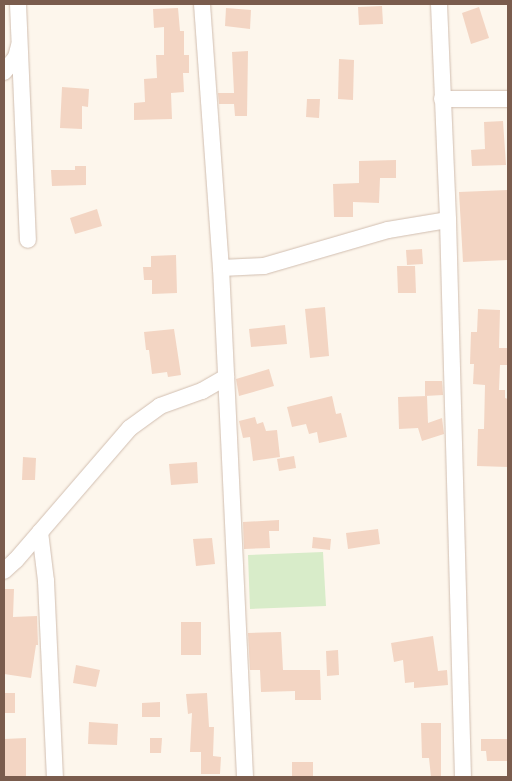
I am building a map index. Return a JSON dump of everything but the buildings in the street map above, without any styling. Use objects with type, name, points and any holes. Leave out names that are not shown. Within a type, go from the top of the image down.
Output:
[{"type":"street","points":[[18,4],[28,240]]},
{"type":"street","points":[[202,4],[220,268],[245,777]]},
{"type":"street","points":[[438,4],[448,220],[463,777]]},
{"type":"street","points":[[4,72],[16,57],[20,41]]},
{"type":"street","points":[[442,99],[508,99]]},
{"type":"street","points":[[220,268],[264,266],[388,230],[448,220]]},
{"type":"street","points":[[4,571],[16,560],[117,441],[143,417],[160,406],[202,391],[226,377]]},
{"type":"street","points":[[40,532],[46,581],[55,777]]},
{"type":"green space","points":[[323,552],[326,606],[250,609],[248,555]]}]
